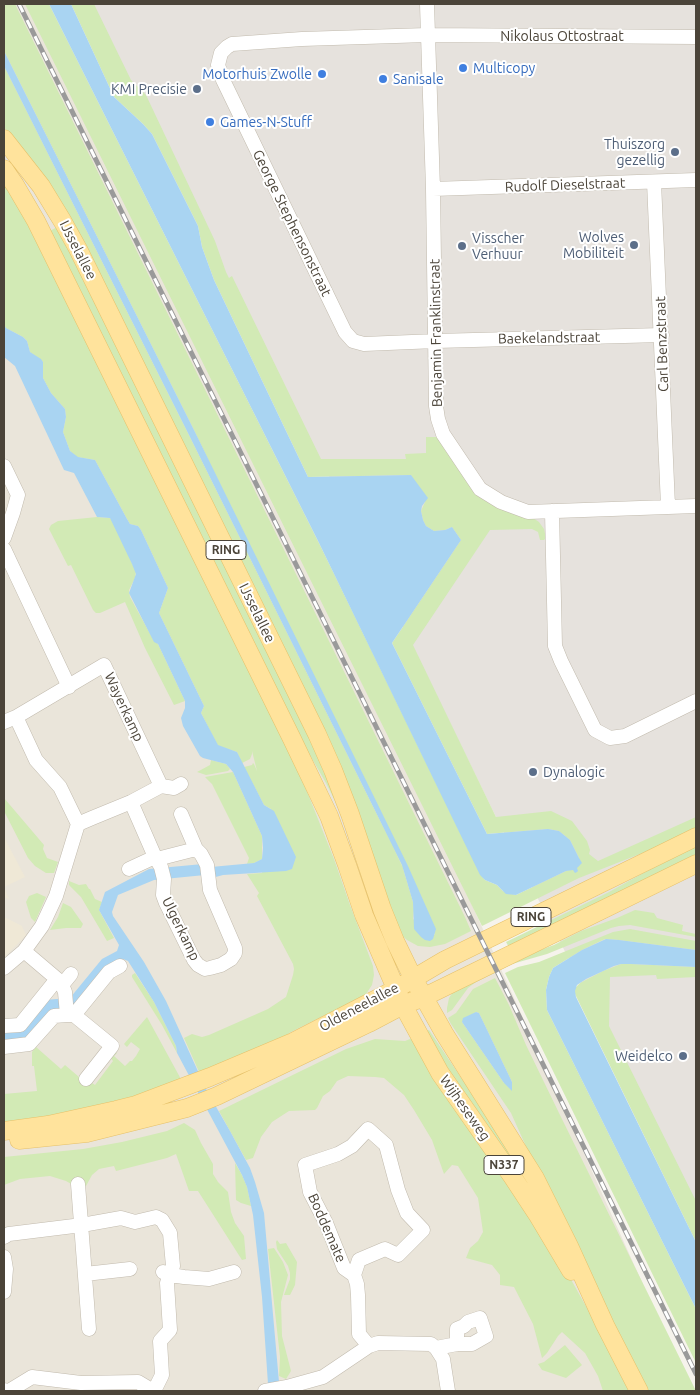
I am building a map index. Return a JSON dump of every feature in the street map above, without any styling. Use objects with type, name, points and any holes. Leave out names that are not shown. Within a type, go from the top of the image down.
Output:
[{"type":"main road","name":"IJsselallee","points":[[4,139],[41,186],[78,250],[298,694],[333,770],[395,941],[424,997]]},
{"type":"main road","name":"IJsselallee","points":[[4,169],[36,221],[329,816],[364,915],[396,989]]},
{"type":"main road","name":"Oldeneelallee","points":[[4,1130],[48,1125],[136,1104],[175,1091],[293,1042],[396,989],[445,960],[696,837]]},
{"type":"main road","name":"Oldeneelallee","points":[[4,1142],[87,1133],[187,1108],[217,1096],[696,864]]},
{"type":"main road","name":"Wijheseweg","points":[[396,989],[440,1073],[537,1214],[559,1253],[605,1325]]},
{"type":"main road","name":"Wijheseweg","points":[[424,997],[444,1033],[535,1178],[605,1325],[639,1391]]},
{"type":"street","name":"Benjamin Franklinstraat","points":[[427,4],[433,189],[436,406],[443,434],[480,488],[500,502],[528,512],[696,506]]},
{"type":"street","name":"Nikolaus Ottostraat","points":[[427,35],[696,38]]},
{"type":"street","name":"George Stephensonstraat","points":[[427,35],[302,39],[232,44],[221,53],[218,66],[223,80],[345,332],[353,341],[364,344],[436,341]]},
{"type":"street","name":"Rudolf Dieselstraat","points":[[433,189],[696,180]]},
{"type":"street","name":"Carl Benzstraat","points":[[654,182],[668,506]]},
{"type":"street","name":"Baekelandstraat","points":[[436,341],[662,335]]},
{"type":"street","points":[[4,466],[18,495],[4,538]]},
{"type":"street","points":[[552,511],[554,646],[596,730],[610,738],[625,736],[696,701]]},
{"type":"street","points":[[4,550],[68,687]]},
{"type":"street","name":"Wayerkamp","points":[[78,824],[60,787],[36,760],[10,720],[104,665],[161,786]]},
{"type":"street","points":[[4,968],[24,951],[42,926],[51,908],[78,824],[131,802],[161,786],[174,788],[181,784]]},
{"type":"street","name":"Ulgerkamp","points":[[131,802],[159,866],[163,895],[194,960],[198,965],[205,968],[221,965],[231,959],[235,953],[235,948],[210,890],[208,871],[181,814]]},
{"type":"street","points":[[129,869],[159,866],[196,849]]},
{"type":"street","points":[[24,951],[112,1046],[86,1079]]},
{"type":"street","points":[[4,1026],[20,1025],[120,966]]},
{"type":"street","points":[[4,1047],[29,1044],[54,1016],[66,997]]},
{"type":"street","name":"Boddemate","points":[[354,1274],[344,1268],[326,1223],[310,1192],[304,1165],[338,1154],[352,1146],[368,1129],[386,1145],[406,1213],[423,1230],[398,1255],[385,1249],[359,1260],[354,1274],[357,1284],[359,1334],[369,1346]]},
{"type":"street","points":[[78,1184],[89,1329]]},
{"type":"street","points":[[4,1237],[9,1234],[121,1218],[135,1222],[156,1217],[162,1220],[170,1233],[174,1266],[166,1273]]},
{"type":"street","points":[[4,1257],[6,1269],[4,1292]]},
{"type":"street","points":[[85,1274],[130,1269]]},
{"type":"street","points":[[166,1273],[209,1279],[234,1272]]},
{"type":"street","points":[[5,1386],[32,1377],[81,1383],[138,1382],[150,1390],[162,1375],[160,1342],[170,1330],[166,1273]]},
{"type":"street","points":[[265,1391],[323,1377],[369,1346],[378,1343],[431,1344],[443,1359],[448,1391]]},
{"type":"street","points":[[436,1348],[457,1344]]},
{"type":"shaded area","points":[[4,4],[32,4],[377,694],[691,1391],[4,1391]]},
{"type":"shaded area","points":[[83,4],[696,4],[696,1207],[496,817],[321,460],[279,395],[180,169]]},
{"type":"shaded area","points":[[4,837],[25,877],[4,887]]},
{"type":"shaded area","points":[[4,887],[9,899],[4,897]]},
{"type":"shaded area","points":[[4,917],[22,926],[26,935],[4,958]]},
{"type":"green space","points":[[4,4],[15,4],[465,917],[471,931],[445,944],[430,947],[418,946],[398,932],[355,812],[22,153],[4,127],[4,66],[391,843],[194,430],[4,51]],"holes":[[[403,867],[435,935],[413,919],[413,902]]]},
{"type":"green space","points":[[25,4],[49,4],[319,543],[485,880],[497,885],[503,891],[516,895],[566,871],[577,868],[579,858],[570,840],[559,831],[548,829],[487,834],[392,643],[461,540],[452,527],[434,531],[426,526],[421,511],[425,502],[411,475],[308,477],[214,280],[202,247],[198,226],[152,134],[114,97],[71,4],[94,4],[131,80],[146,95],[215,241],[226,272],[229,278],[232,276],[321,459],[406,459],[405,454],[426,453],[426,437],[437,437],[499,508],[517,515],[533,518],[544,529],[546,538],[544,540],[540,540],[538,532],[532,529],[490,530],[413,645],[496,817],[551,811],[572,821],[587,841],[590,850],[589,854],[598,861],[696,817],[696,830],[579,878],[482,926]]},
{"type":"green space","points":[[4,179],[14,194],[298,769],[334,859],[373,966],[372,985],[364,997],[334,1015],[325,1015],[289,1033],[286,1039],[200,1074],[184,1038],[192,1034],[202,1037],[209,1035],[268,1009],[286,997],[293,975],[293,964],[257,896],[259,893],[247,874],[262,873],[271,809],[264,805],[244,767],[253,763],[257,771],[252,751],[250,759],[242,763],[237,752],[218,746],[201,713],[204,706],[159,613],[168,588],[141,530],[138,526],[130,524],[95,460],[77,457],[70,451],[63,432],[66,417],[65,409],[51,393],[43,378],[43,362],[30,352],[27,341],[23,337],[4,325]]},
{"type":"green space","points":[[59,226],[316,747],[340,811],[307,750],[48,232]]},
{"type":"green space","points":[[97,517],[110,518],[115,525],[136,572],[129,590],[130,597],[154,641],[158,644],[185,701],[174,705],[145,648],[125,602],[100,613],[96,613],[93,610],[71,565],[68,566],[49,529],[51,525],[58,521]]},
{"type":"green space","points":[[211,760],[226,764],[230,769],[206,775],[197,772],[210,765]]},
{"type":"green space","points":[[233,772],[262,836],[262,859],[254,863],[247,864],[249,858],[212,784],[205,777]]},
{"type":"green space","points":[[4,798],[44,845],[43,849],[47,858],[58,862],[54,873],[46,873],[35,866],[28,858],[4,811]]},
{"type":"green space","points":[[696,844],[696,858],[510,949],[506,942],[609,892]]},
{"type":"green space","points":[[69,881],[79,885],[86,884],[95,899],[102,902],[99,910],[114,938],[107,941],[81,897],[69,885]]},
{"type":"green space","points":[[37,893],[46,897],[35,922],[31,918],[26,902],[29,896]]},
{"type":"green space","points":[[63,903],[71,907],[83,924],[81,928],[50,930],[58,917]]},
{"type":"green space","points":[[635,910],[654,913],[657,918],[683,925],[682,931],[696,934],[696,937],[630,925],[611,928],[547,954],[512,964],[476,982],[468,988],[452,1010],[447,1013],[449,998],[455,989],[510,961],[554,945],[581,931]]},
{"type":"green space","points":[[630,929],[696,941],[696,950],[605,939],[582,950],[553,968],[546,990],[547,1010],[696,1309],[696,1363],[505,973],[518,967],[539,962],[613,932]]},
{"type":"green space","points":[[621,964],[696,967],[696,977],[657,979],[656,975],[610,977],[609,1026],[696,1201],[696,1242],[575,994],[575,988],[580,983]]},
{"type":"green space","points":[[135,973],[154,1002],[176,1046],[177,1053],[132,977]]},
{"type":"green space","points":[[495,978],[559,1113],[696,1391],[647,1391],[538,1173],[511,1113],[448,1018],[456,1013],[473,989]],"holes":[[[476,1012],[479,1013],[512,1082],[504,1083],[462,1022]]]},
{"type":"green space","points":[[147,1017],[182,1081],[131,1102],[4,1127],[4,1094],[37,1091],[34,1066],[32,1066],[32,1052],[36,1047],[61,1069],[65,1065],[86,1083],[89,1081],[95,1085],[113,1061],[109,1056],[114,1052],[117,1053],[114,1056],[125,1066],[136,1056],[140,1049],[131,1042],[127,1047],[124,1044]]},
{"type":"green space","points":[[429,1030],[513,1155],[554,1229],[423,1033]]},
{"type":"green space","points":[[415,1037],[564,1267],[633,1391],[603,1391],[598,1376],[585,1353],[562,1332],[542,1358],[533,1324],[514,1287],[500,1285],[500,1275],[492,1265],[466,1258],[470,1248],[478,1241],[483,1232],[478,1198],[458,1166],[452,1165],[444,1174],[432,1140],[414,1110],[404,1095],[384,1078],[348,1076],[337,1081],[330,1091],[323,1096],[315,1110],[289,1111],[272,1122],[261,1137],[253,1158],[246,1160],[219,1111],[346,1049],[375,1039],[405,1041]]},
{"type":"green space","points":[[184,1123],[195,1130],[213,1164],[213,1174],[228,1192],[235,1223],[244,1236],[246,1259],[242,1260],[198,1191],[189,1191],[176,1154],[116,1171],[114,1166],[99,1169],[92,1175],[86,1186],[80,1189],[66,1181],[50,1176],[20,1179],[4,1185],[4,1157],[83,1149],[122,1142],[167,1131]]},
{"type":"green space","points":[[235,1163],[247,1187],[251,1206],[236,1200]]},
{"type":"green space","points":[[277,1240],[280,1244],[286,1243],[297,1262],[295,1285],[290,1295],[284,1295],[290,1279],[290,1273],[288,1266],[277,1249]]},
{"type":"green space","points":[[274,1248],[283,1262],[288,1275],[281,1302],[282,1336],[291,1371],[286,1379],[279,1376],[280,1357],[268,1249]]},
{"type":"green space","points":[[565,1345],[582,1365],[566,1378],[542,1370],[538,1364],[544,1362]]},
{"type":"water","points":[[49,4],[71,4],[114,97],[152,134],[198,226],[202,247],[214,280],[308,477],[411,475],[428,498],[421,511],[426,526],[434,531],[452,527],[461,540],[392,643],[487,834],[548,829],[559,831],[570,840],[582,863],[577,868],[577,872],[575,873],[573,870],[566,871],[516,895],[506,894],[497,885],[485,880],[480,875],[319,543]]},
{"type":"water","points":[[4,51],[194,430],[408,866],[436,929],[433,939],[430,941],[421,937],[414,929],[413,902],[402,865],[4,66]]},
{"type":"water","points":[[4,325],[23,337],[27,341],[30,352],[43,362],[43,378],[51,393],[65,409],[66,417],[63,432],[70,451],[78,457],[95,460],[130,524],[138,526],[141,530],[168,588],[159,613],[204,706],[201,713],[218,745],[237,752],[264,805],[274,811],[296,857],[292,869],[286,871],[223,875],[212,878],[205,875],[154,880],[118,895],[112,912],[166,1001],[207,1091],[250,1168],[255,1182],[264,1213],[279,1382],[268,1384],[262,1297],[253,1215],[247,1187],[177,1053],[176,1046],[154,1002],[128,961],[123,959],[110,967],[76,1007],[50,1010],[27,1038],[4,1040],[4,1029],[44,1000],[70,998],[102,959],[117,951],[119,945],[99,910],[105,892],[149,869],[203,864],[211,867],[254,863],[262,859],[263,848],[262,836],[233,772],[226,764],[200,756],[183,726],[181,718],[185,708],[185,701],[158,644],[154,642],[129,593],[136,574],[132,564],[110,518],[97,517],[74,473],[64,470],[15,366],[4,357]]},
{"type":"water","points":[[606,939],[696,950],[696,967],[621,964],[586,979],[577,985],[575,991],[576,997],[696,1242],[696,1309],[547,1010],[546,990],[553,968],[582,950]]},
{"type":"water","points":[[476,1012],[479,1013],[512,1082],[512,1091],[504,1083],[462,1022],[463,1018]]},
{"type":"railway","points":[[19,4],[696,1374]]},
{"type":"place","name":"Multicopy","points":[[463,68]]},
{"type":"place","name":"Motorhuis Zwolle","points":[[322,74]]},
{"type":"place","name":"Sanisale","points":[[383,79]]},
{"type":"place","name":"KMI Precisie","points":[[197,89]]},
{"type":"place","name":"Games-N-Stuff","points":[[210,122]]},
{"type":"place","name":"Thuiszorg gezellig","points":[[675,152]]},
{"type":"place","name":"Wolves Mobiliteit","points":[[634,245]]},
{"type":"place","name":"Visscher Verhuur","points":[[462,246]]},
{"type":"place","name":"Dynalogic","points":[[533,772]]},
{"type":"place","name":"Weidelco","points":[[683,1056]]}]
